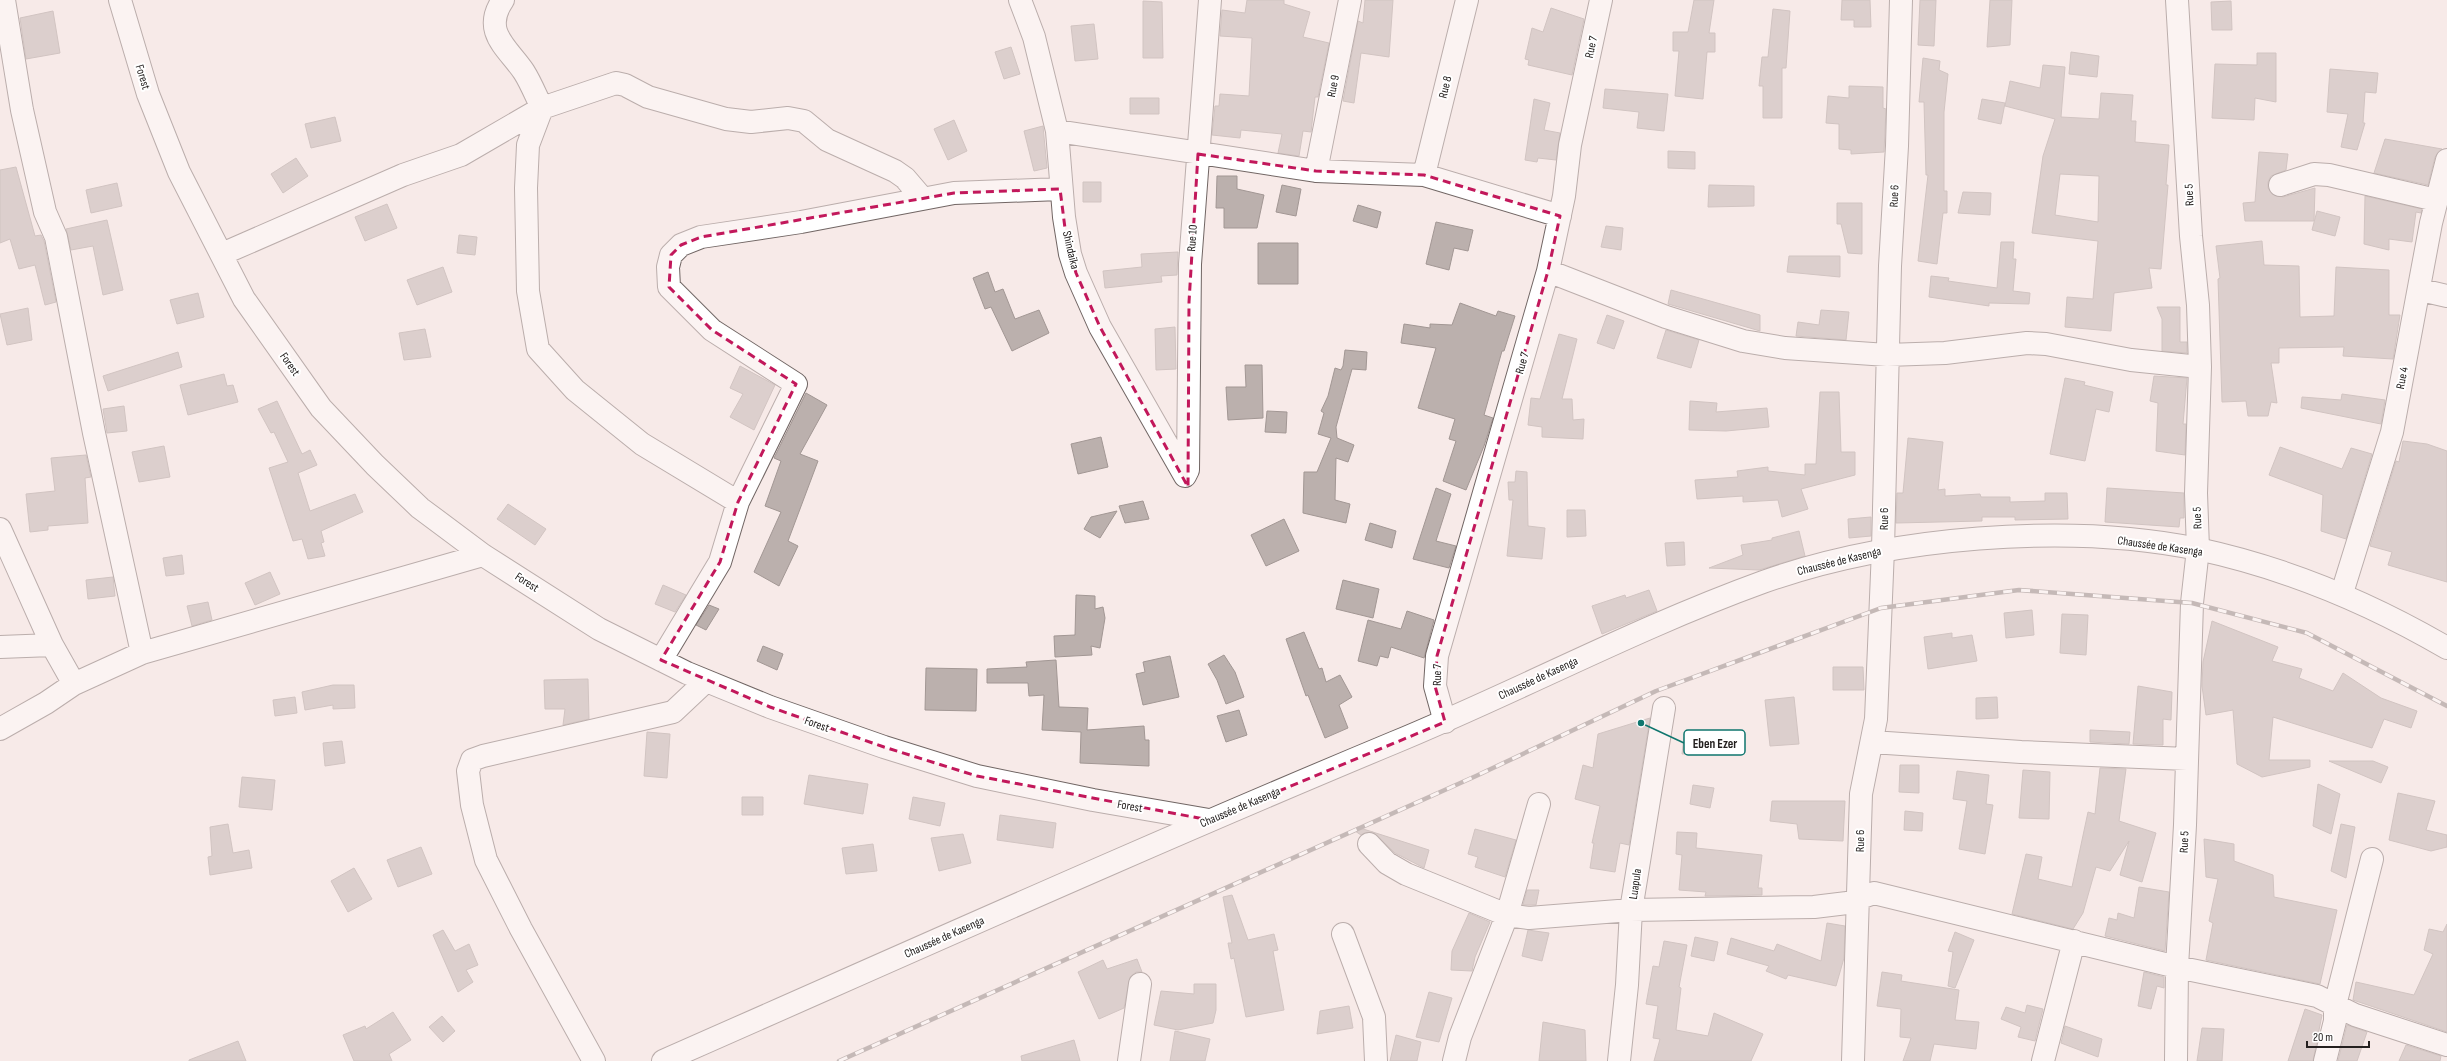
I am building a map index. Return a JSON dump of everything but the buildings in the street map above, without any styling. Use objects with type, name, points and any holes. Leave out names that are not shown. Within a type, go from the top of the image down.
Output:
[{"type":"street","points":[[4,0],[22,110],[45,212],[56,237],[94,433],[142,653]]},
{"type":"street","name":"Forest","points":[[120,0],[148,94],[179,172],[244,299],[321,408],[375,465],[420,508],[483,554],[599,629],[706,681],[770,707],[884,747],[977,776],[1093,800],[1209,820]]},
{"type":"street","points":[[503,0],[499,7],[494,30],[502,46],[524,72],[542,108],[528,145],[526,188],[528,291],[538,349],[575,390],[642,444],[738,502]]},
{"type":"street","name":"Shindaika","points":[[1020,0],[1034,37],[1058,131],[1060,189],[1066,236],[1076,273],[1100,327],[1182,475],[1186,476]]},
{"type":"street","name":"Rue 10","points":[[1186,476],[1188,470],[1189,287],[1210,0]]},
{"type":"street","name":"Rue 9","points":[[1316,171],[1350,0]]},
{"type":"street","name":"Rue 8","points":[[1424,175],[1467,0]]},
{"type":"street","name":"Rue 7","points":[[1445,722],[1435,686],[1437,656],[1548,271],[1560,216],[1570,144],[1601,0]]},
{"type":"street","name":"Rue 6","points":[[1853,1061],[1861,794],[1864,771],[1872,742],[1876,719],[1883,549],[1887,355],[1897,146],[1901,0]]},
{"type":"street","name":"Rue 5","points":[[2176,1061],[2177,966],[2187,759],[2192,603],[2198,549],[2196,493],[2200,367],[2198,305],[2191,236],[2183,73],[2177,0]]},
{"type":"street","points":[[222,254],[403,175],[460,155],[542,108],[616,83],[625,85],[648,96],[726,119],[750,122],[788,118],[804,121],[826,140],[895,171],[905,178],[923,199]]},
{"type":"street","points":[[1058,131],[1198,154],[1316,171],[1424,175],[1560,216]]},
{"type":"street","name":"Rue 4","points":[[2342,593],[2392,432],[2436,200],[2447,160]]},
{"type":"street","points":[[2280,185],[2314,174],[2329,175],[2436,200]]},
{"type":"street","points":[[661,660],[720,562],[738,502],[796,384],[712,330],[669,287],[668,267],[671,255],[681,245],[701,237],[801,222],[954,193],[1060,189]]},
{"type":"street","points":[[1548,271],[1666,317],[1743,341],[1785,348],[1887,355],[1945,353],[2027,343],[2046,344],[2131,360],[2200,367]]},
{"type":"street","points":[[2420,290],[2447,296]]},
{"type":"street","points":[[0,529],[52,645],[74,684]]},
{"type":"street","name":"Chaussée de Kasenga","points":[[663,1061],[1209,820],[1445,722],[1587,656],[1763,582],[1811,567],[1883,549],[1984,539],[2057,536],[2133,540],[2198,549],[2270,569],[2342,593],[2446,642]]},
{"type":"street","points":[[0,729],[46,703],[74,684],[142,653],[483,554]]},
{"type":"street","points":[[0,647],[52,645]]},
{"type":"street","points":[[594,1061],[521,929],[486,860],[472,805],[468,771],[472,760],[483,756],[673,712],[706,681]]},
{"type":"street","name":"Luapula","points":[[1619,1061],[1627,985],[1631,910],[1664,708]]},
{"type":"street","points":[[1872,742],[2021,752],[2187,759]]},
{"type":"street","points":[[1454,1061],[1460,1037],[1507,915],[1540,804]]},
{"type":"street","points":[[1369,844],[1387,863],[1406,874],[1507,915],[1544,918],[1631,910],[1814,907],[1837,905],[1874,893],[2177,966],[2317,996],[2355,1015],[2447,1045]]},
{"type":"street","points":[[2325,1061],[2335,1022],[2335,1005],[2372,858]]},
{"type":"street","points":[[1343,934],[1374,1017],[1376,1061]]},
{"type":"street","points":[[2043,1061],[2074,941]]},
{"type":"street","points":[[1129,1061],[1140,984]]},
{"type":"highlighted area","points":[[1198,154],[1316,171],[1424,175],[1560,216],[1548,271],[1437,656],[1435,686],[1445,722],[1209,820],[977,776],[884,747],[770,707],[661,660],[720,562],[738,502],[796,384],[712,330],[669,287],[671,255],[681,245],[701,237],[954,193],[1060,189],[1066,236],[1076,273],[1100,327],[1188,487],[1189,302]]},
{"type":"railway","points":[[839,1061],[1476,776],[1656,691],[1881,608],[2019,590],[2192,603],[2307,633],[2447,706]]},
{"type":"place","name":"Eben Ezer","points":[[1641,723]]}]
